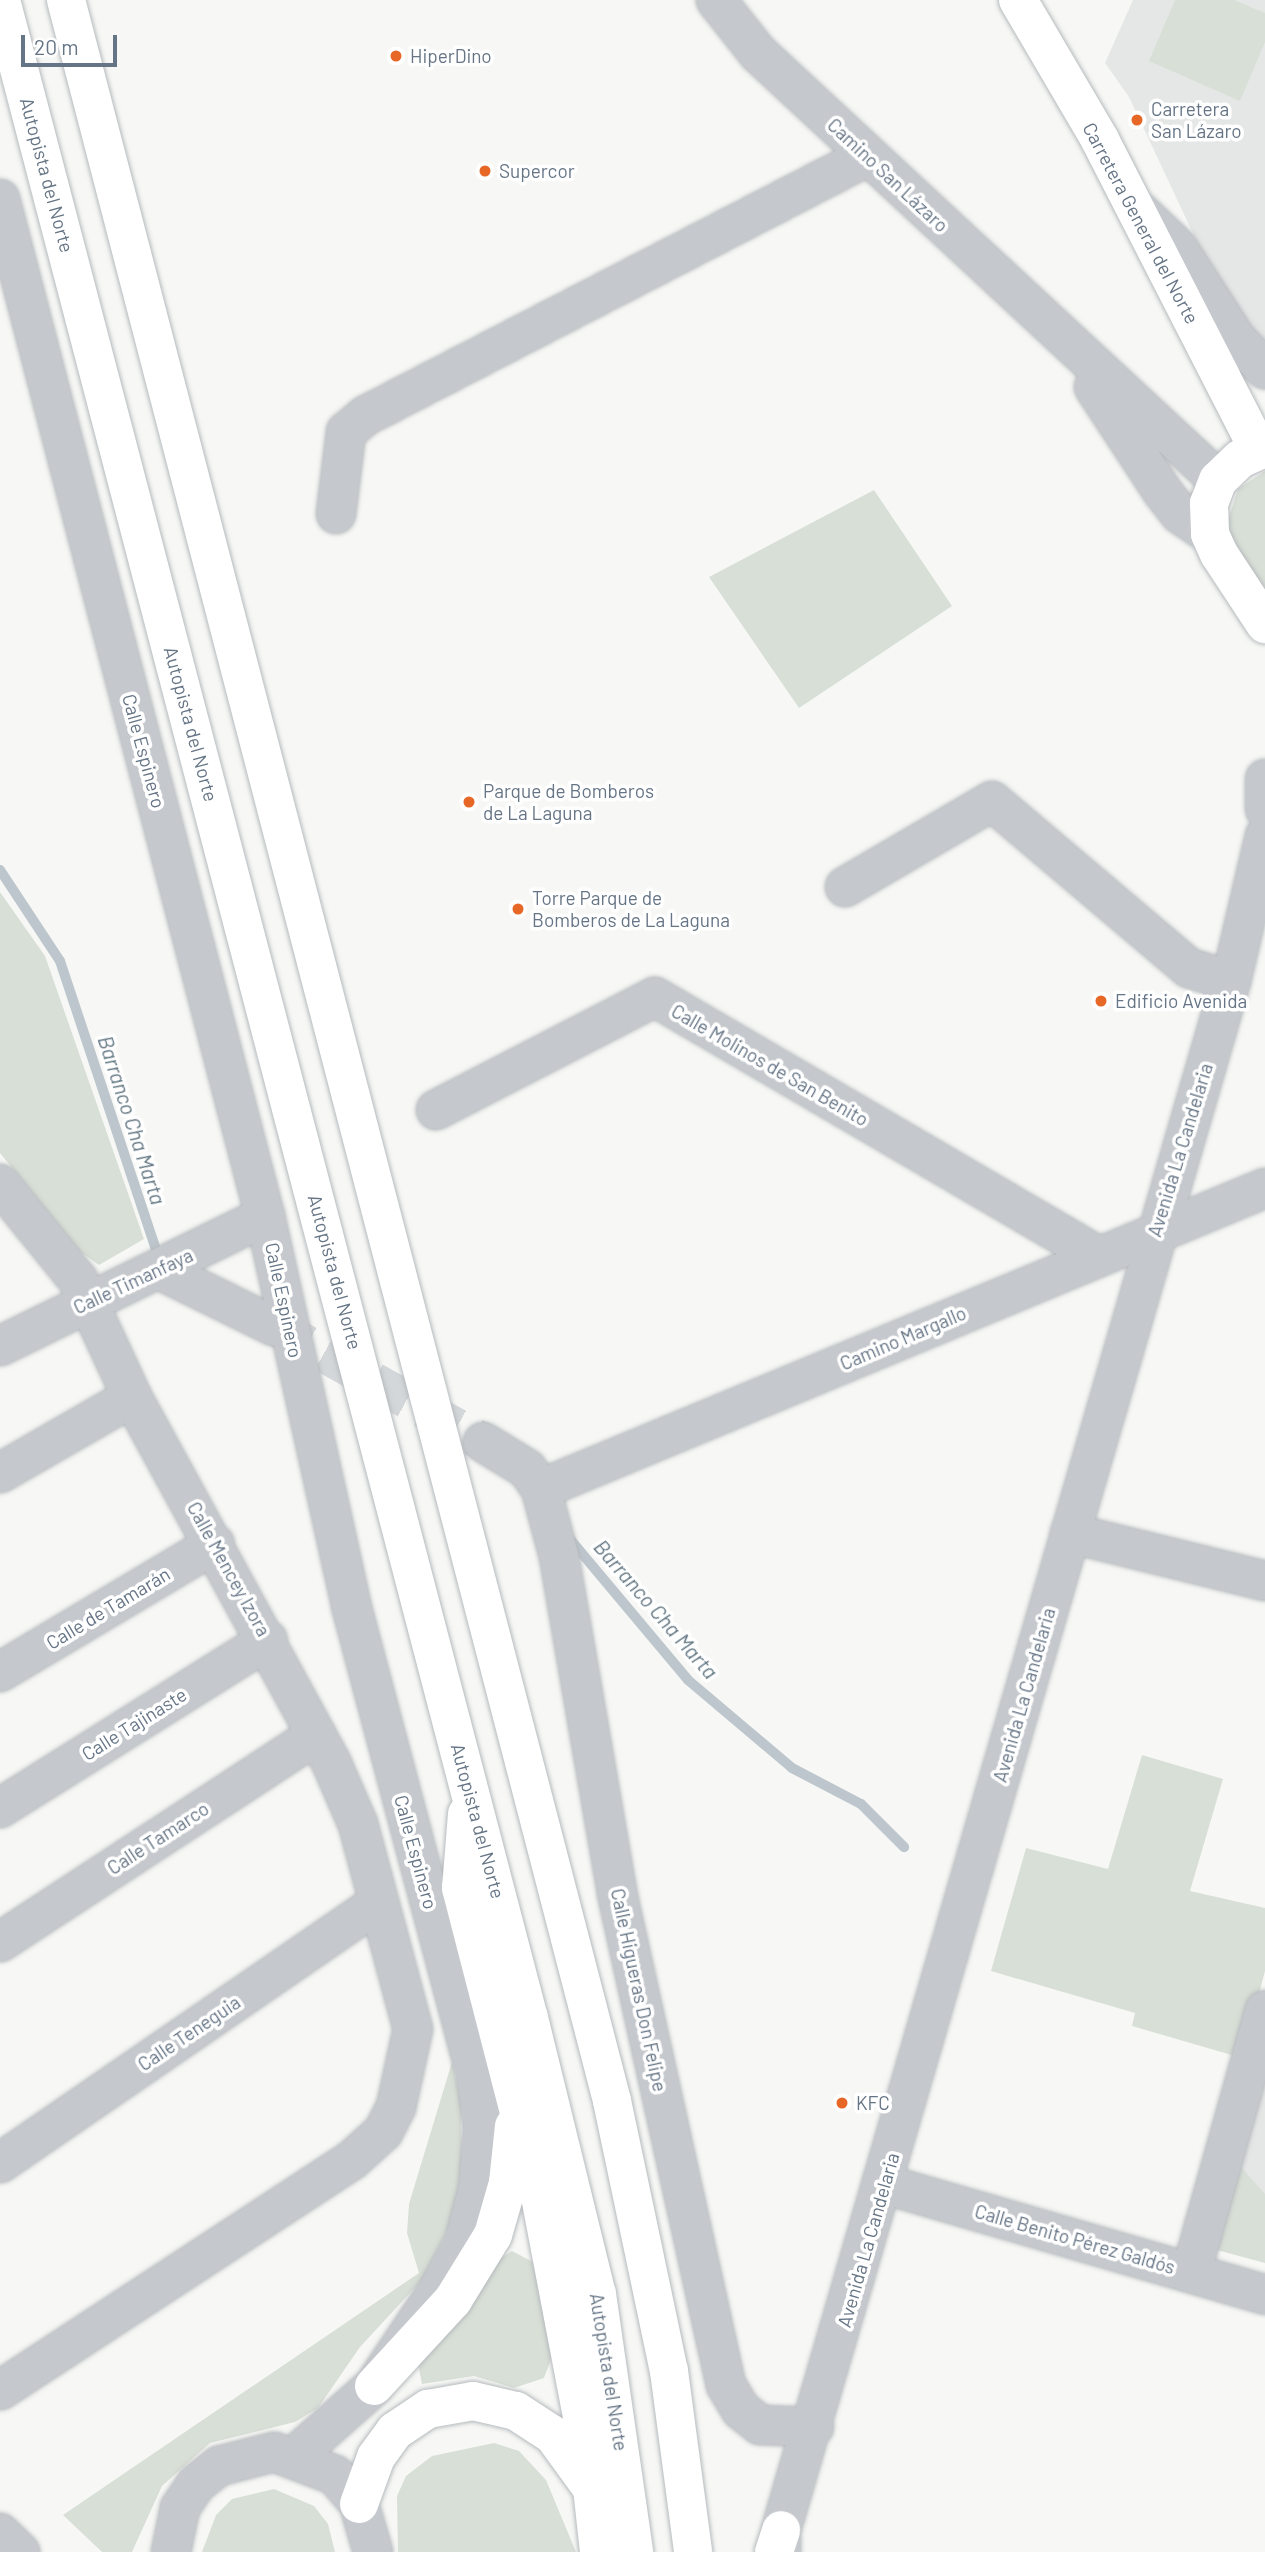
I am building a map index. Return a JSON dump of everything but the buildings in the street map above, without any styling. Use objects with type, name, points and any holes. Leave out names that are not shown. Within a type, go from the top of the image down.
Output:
[{"type":"main road","name":"Autopista del Norte","points":[[1,0],[469,1784],[597,2294],[634,2552]]},
{"type":"main road","points":[[66,0],[612,2101],[669,2371],[693,2552]]},
{"type":"main road","name":"Carretera General del Norte","points":[[1018,0],[1134,207],[1262,448]]},
{"type":"main road","points":[[1262,448],[1218,480],[1209,503],[1210,534],[1265,624]]},
{"type":"main road","points":[[469,1784],[461,1888],[548,2235],[591,2488],[599,2552]]},
{"type":"main road","points":[[374,2386],[453,2300],[493,2235],[515,2131],[511,2082]]},
{"type":"main road","points":[[359,2504],[376,2457],[395,2431],[428,2409],[473,2401],[516,2411],[553,2435],[591,2488]]},
{"type":"street","name":"Camino San Lázaro","points":[[716,0],[758,53],[1066,344],[1218,480]]},
{"type":"street","points":[[336,514],[346,432],[365,416],[868,156]]},
{"type":"street","name":"Calle Espinero","points":[[0,199],[265,1216],[351,1605],[476,2076],[483,2127],[478,2189],[464,2242],[374,2386],[296,2455]]},
{"type":"street","points":[[1134,207],[1177,247],[1236,339],[1265,369]]},
{"type":"street","name":"Camino San Lázaro","points":[[1066,344],[1161,491],[1180,514],[1210,534]]},
{"type":"street","points":[[1265,779],[1265,809]]},
{"type":"street","points":[[845,887],[992,801],[1189,968],[1231,981]]},
{"type":"street","name":"Avenida La Candelaria","points":[[779,2545],[1155,1230],[1231,981],[1265,836]]},
{"type":"street","name":"Calle Molinos de San Benito","points":[[436,1110],[654,997],[1098,1256]]},
{"type":"street","name":"Calle Mencey Izora","points":[[0,1184],[78,1280],[132,1397],[268,1640],[316,1735],[358,1824],[377,1904],[413,2029],[410,2056],[383,2132],[352,2160],[0,2390]]},
{"type":"street","name":"Camino Margallo","points":[[541,1489],[1155,1230],[1265,1188]]},
{"type":"street","name":"Calle Timanfaya","points":[[0,1346],[86,1301],[162,1270],[265,1216]]},
{"type":"street","points":[[162,1270],[274,1325]]},
{"type":"street","points":[[0,1473],[132,1397]]},
{"type":"street","points":[[483,1442],[527,1469],[541,1489]]},
{"type":"street","name":"Calle Higueras Don Felipe","points":[[541,1489],[559,1556],[617,1893],[726,2385],[741,2410],[760,2425],[814,2427]]},
{"type":"street","points":[[1070,1533],[1265,1581]]},
{"type":"street","name":"Calle de Tamarán","points":[[0,1672],[215,1544]]},
{"type":"street","name":"Calle Tajinaste","points":[[0,1808],[268,1640]]},
{"type":"street","name":"Calle Tamarco","points":[[0,1942],[316,1735]]},
{"type":"street","name":"Calle Teneguia","points":[[0,2163],[377,1904]]},
{"type":"street","points":[[1191,2273],[1265,2010]]},
{"type":"street","name":"Calle Benito Pérez Galdós","points":[[884,2184],[1248,2290]]},
{"type":"street","points":[[171,2552],[180,2508],[219,2466],[246,2455],[296,2455],[335,2475],[359,2504],[373,2552]]},
{"type":"street","points":[[0,2533],[20,2552]]},
{"type":"shaded area","points":[[1133,0],[1265,0],[1265,360],[1227,306],[1129,97],[1105,63]]},
{"type":"shaded area","points":[[1175,0],[1234,0],[1265,13],[1265,42],[1240,101],[1149,61]]},
{"type":"shaded area","points":[[1265,471],[1265,595],[1226,526],[1238,489]]},
{"type":"shaded area","points":[[874,490],[952,606],[799,708],[709,577]]},
{"type":"shaded area","points":[[0,892],[45,956],[144,1239],[99,1265],[79,1251],[0,1153]]},
{"type":"shaded area","points":[[1142,1755],[1223,1779],[1190,1891],[1265,1908],[1265,1971],[1242,2058],[1132,2026],[1135,2013],[991,1971],[1026,1848],[1108,1869]]},
{"type":"shaded area","points":[[1265,2045],[1265,2263],[1230,2164]]},
{"type":"shaded area","points":[[452,2062],[461,2100],[462,2180],[453,2219],[422,2280],[360,2347],[318,2408],[295,2422],[210,2443],[162,2486],[132,2552],[102,2552],[63,2515],[419,2273],[407,2233],[409,2204]]},
{"type":"shaded area","points":[[1241,2167],[1265,2194],[1265,2263],[1206,2247]]},
{"type":"shaded area","points":[[512,2251],[533,2262],[553,2354],[544,2378],[514,2388],[474,2376],[422,2384],[418,2364],[498,2260]]},
{"type":"shaded area","points":[[494,2443],[519,2451],[546,2480],[576,2552],[398,2552],[397,2496],[406,2476],[432,2456]]},
{"type":"shaded area","points":[[274,2489],[314,2506],[328,2524],[335,2552],[202,2552],[216,2515],[232,2499]]},
{"type":"waterway","name":"Barranco Cha Marta","points":[[0,870],[60,961],[159,1259]]},
{"type":"waterway","name":"Barranco Cha Marta","points":[[569,1538],[688,1680],[792,1768],[861,1804],[904,1847]]},
{"type":"tunnel","points":[[274,1326],[483,1442]]},
{"type":"place","name":"HiperDino","points":[[396,56]]},
{"type":"place","name":"Carretera San Lázaro","points":[[1137,120]]},
{"type":"place","name":"Supercor","points":[[485,171]]},
{"type":"place","name":"Parque de Bomberos de La Laguna","points":[[469,802]]},
{"type":"place","name":"Torre Parque de Bomberos de La Laguna","points":[[518,909]]},
{"type":"place","name":"Edificio Avenida","points":[[1101,1001]]},
{"type":"place","name":"KFC","points":[[842,2103]]}]
